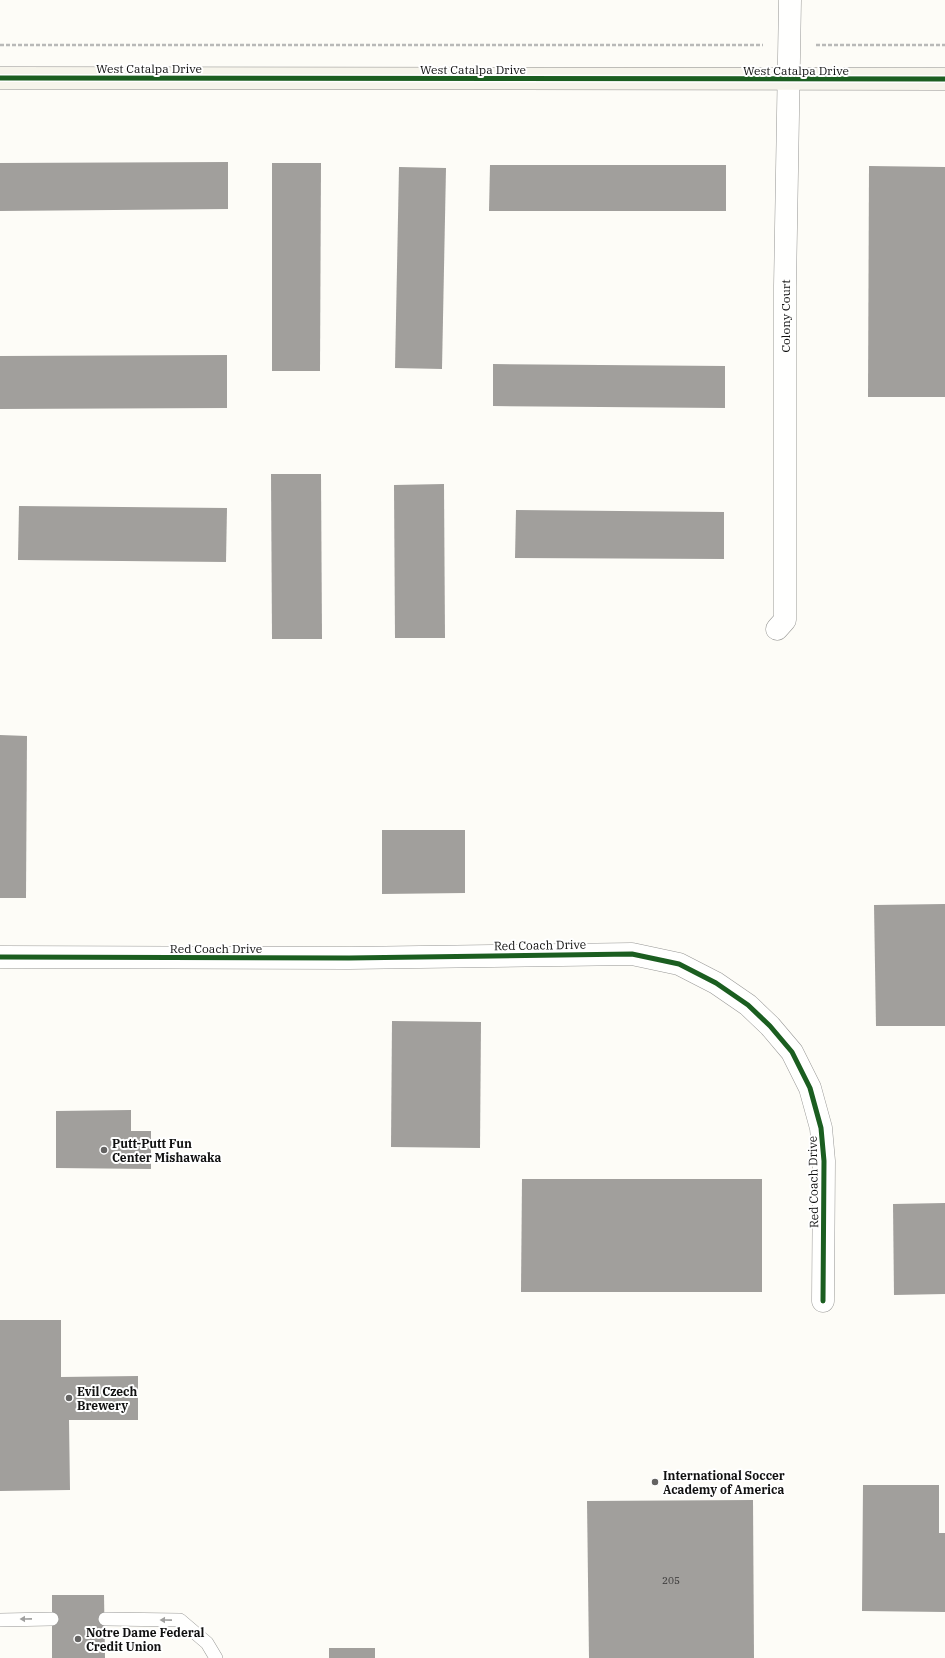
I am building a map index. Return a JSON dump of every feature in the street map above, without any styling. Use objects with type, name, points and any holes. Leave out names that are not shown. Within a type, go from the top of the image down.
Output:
[{"type":"street","name":"Colony Court","points":[[777,629],[784,620],[785,286],[790,0]]},
{"type":"street","name":"West Catalpa Drive","points":[[0,78],[945,79]]},
{"type":"street","name":"Red Coach Drive","points":[[0,957],[349,958],[632,954],[679,964],[716,983],[748,1006],[770,1026],[792,1052],[810,1088],[821,1128],[824,1161],[824,1301]]},
{"type":"lane","points":[[0,1620],[52,1619]]},
{"type":"lane","points":[[105,1619],[180,1620],[207,1643],[216,1658]]},
{"type":"path","points":[[0,45],[945,45]]},
{"type":"building","points":[[228,162],[228,209],[0,211],[0,163]]},
{"type":"building","points":[[272,163],[321,163],[320,371],[272,371]]},
{"type":"building","points":[[490,165],[726,165],[726,211],[489,211]]},
{"type":"building","points":[[869,166],[945,167],[945,397],[868,397]]},
{"type":"building","points":[[399,167],[446,168],[442,369],[395,368]]},
{"type":"building","points":[[227,355],[227,408],[0,409],[0,356]]},
{"type":"building","points":[[493,364],[725,366],[725,408],[493,406]]},
{"type":"building","points":[[271,474],[321,474],[322,639],[272,639]]},
{"type":"building","points":[[444,484],[445,638],[395,638],[394,485]]},
{"type":"building","points":[[19,506],[227,508],[226,562],[18,560]]},
{"type":"building","points":[[516,510],[724,512],[724,559],[515,558]]},
{"type":"building","points":[[0,735],[27,736],[26,898],[0,898]]},
{"type":"building","points":[[382,830],[465,830],[465,893],[382,894]]},
{"type":"building","points":[[945,904],[945,1026],[876,1026],[874,905]]},
{"type":"building","points":[[392,1021],[481,1022],[480,1148],[391,1147]]},
{"type":"building","name":"Putt-Putt Fun Center Mishawaka","points":[[131,1110],[131,1131],[151,1131],[151,1169],[56,1168],[56,1111]]},
{"type":"building","points":[[522,1179],[762,1179],[762,1292],[521,1292]]},
{"type":"building","points":[[945,1203],[945,1294],[894,1295],[893,1204]]},
{"type":"building","name":"Evil Czech Brewery","points":[[0,1320],[61,1320],[61,1377],[138,1376],[138,1420],[69,1420],[70,1490],[0,1491]]},
{"type":"building","points":[[863,1485],[939,1485],[939,1533],[945,1533],[945,1612],[862,1611]]},
{"type":"building","points":[[753,1500],[754,1658],[589,1658],[587,1501]]},
{"type":"building","name":"Notre Dame Federal Credit Union","points":[[52,1595],[104,1595],[105,1658],[52,1658]]},
{"type":"building","points":[[329,1648],[375,1648],[375,1658],[329,1658]]},
{"type":"cycle path","points":[[0,78],[945,79]]},
{"type":"cycle path","points":[[0,957],[349,958],[632,954],[679,964],[716,983],[748,1005],[770,1026],[792,1052],[810,1088],[821,1128],[824,1161],[823,1301]]},
{"type":"place","name":"Putt-Putt Fun Center Mishawaka","points":[[104,1150]]},
{"type":"place","name":"Evil Czech Brewery","points":[[69,1398]]},
{"type":"place","name":"International Soccer Academy of America","points":[[655,1482]]},
{"type":"place","name":"Notre Dame Federal Credit Union","points":[[78,1639]]}]
